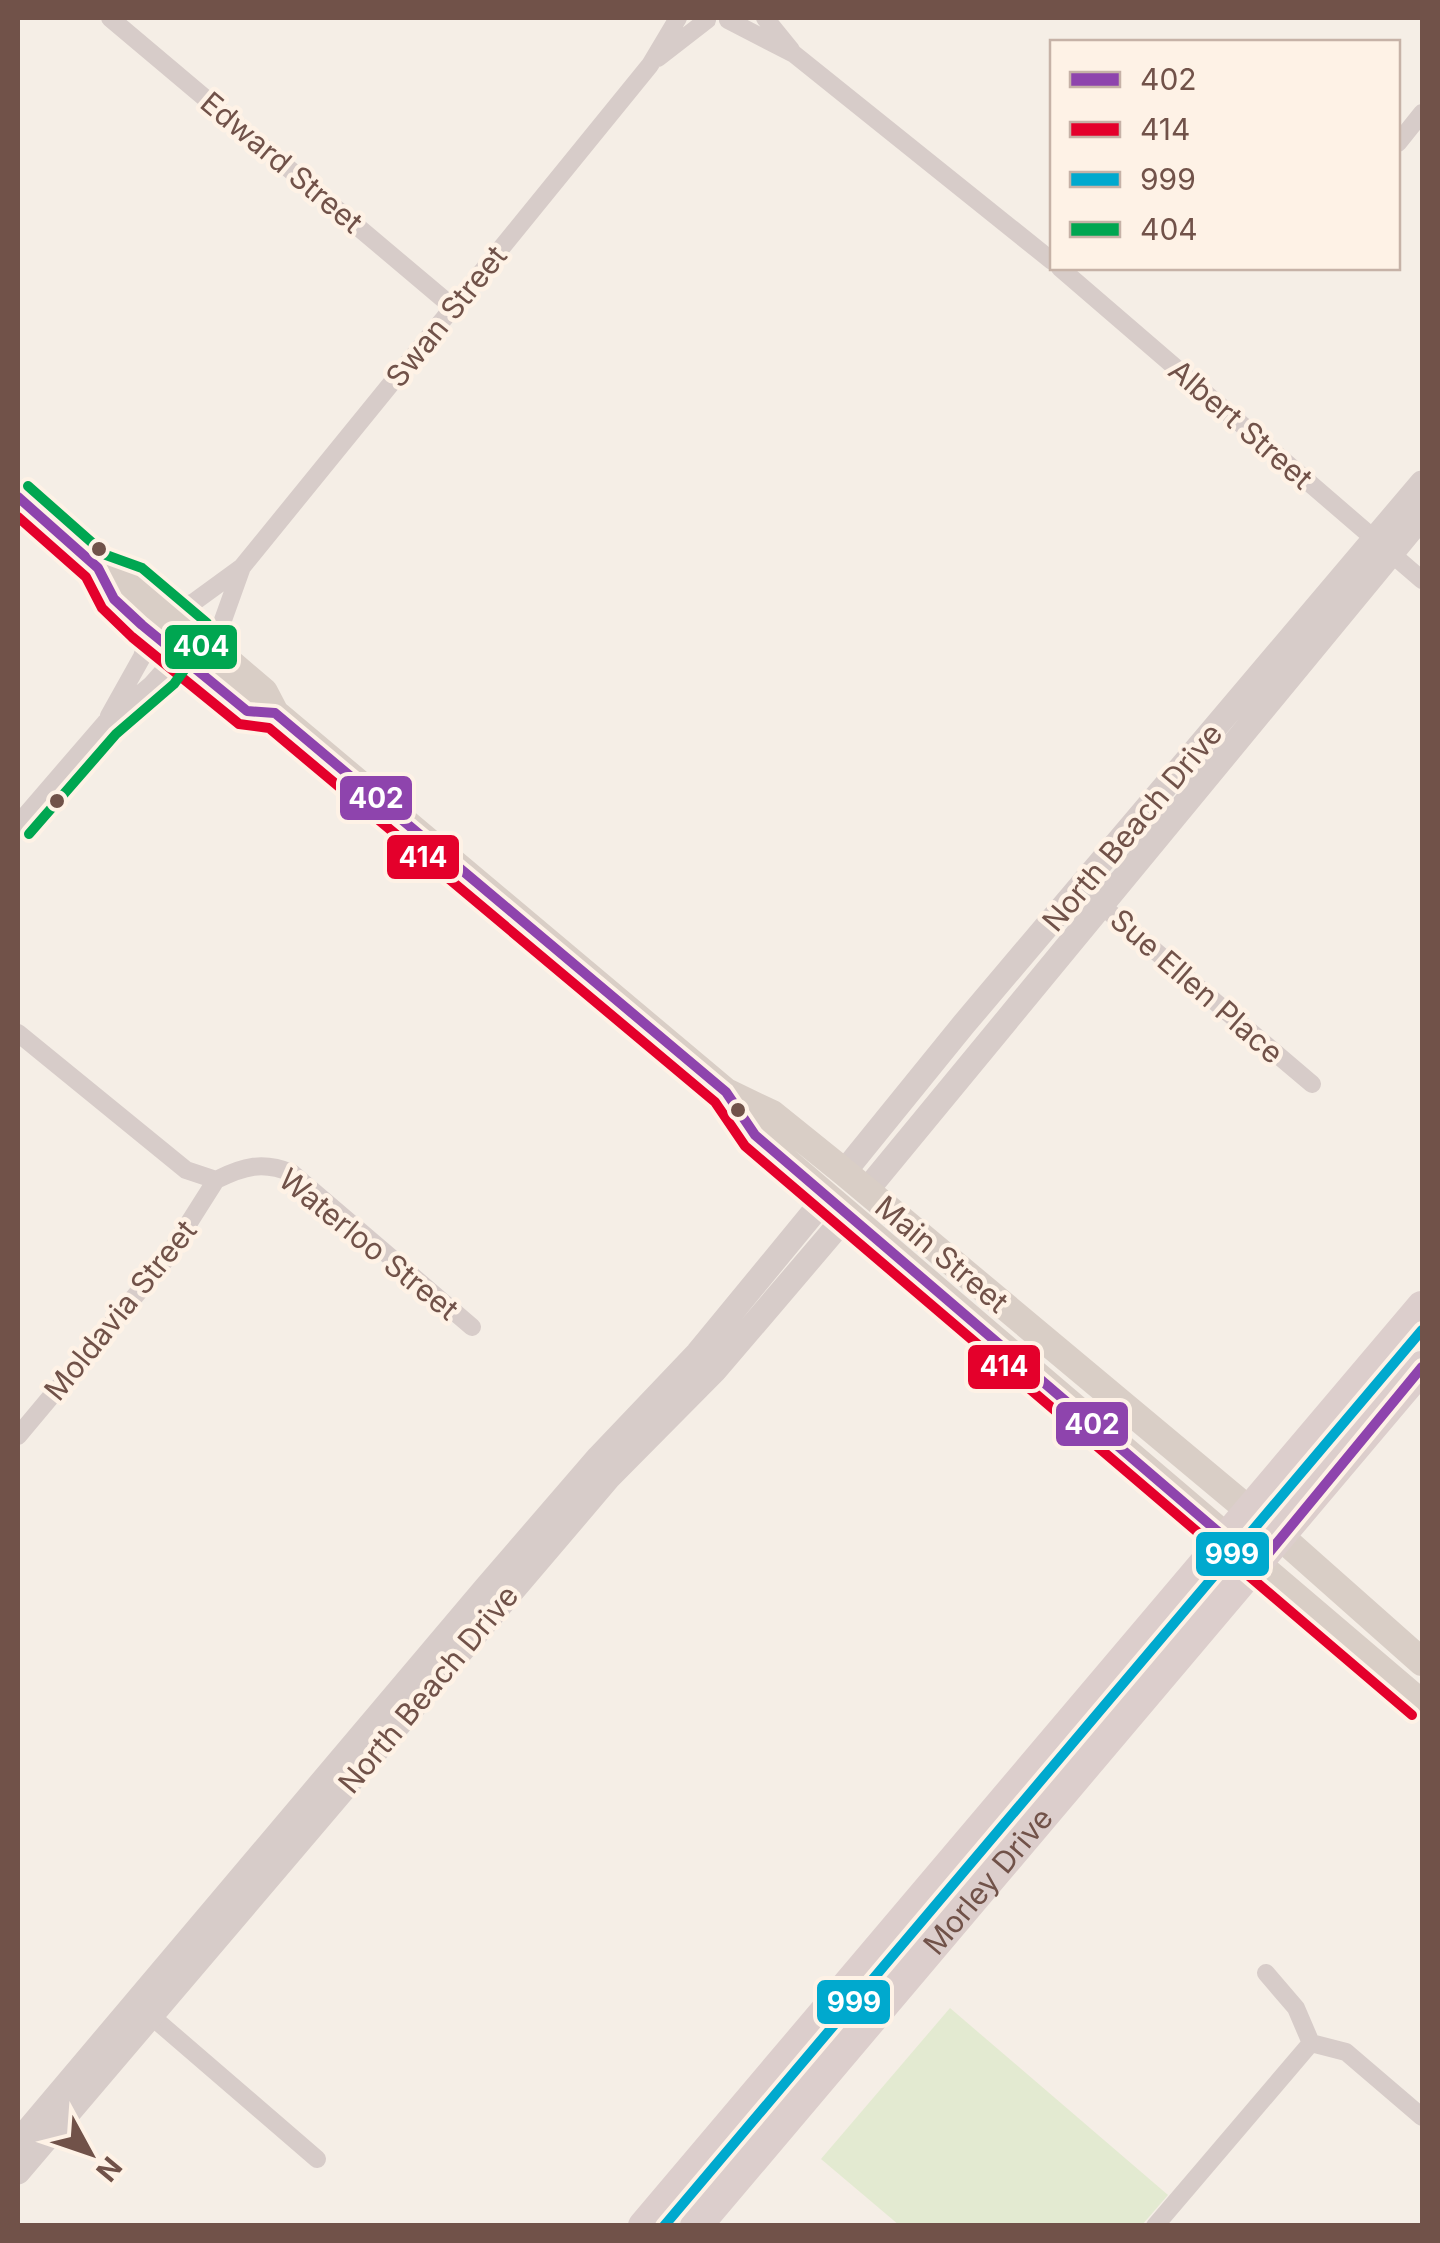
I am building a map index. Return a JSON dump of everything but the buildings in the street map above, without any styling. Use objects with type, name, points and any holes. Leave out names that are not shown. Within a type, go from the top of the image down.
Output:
[{"type":"highway","name":"Morley Drive","points":[[644,2226],[1422,1307]]},
{"type":"highway","name":"Morley Drive","points":[[696,2226],[1258,1566],[1422,1367]]},
{"type":"main road","name":"Main Street","points":[[18,497],[98,568],[132,580],[160,622],[196,645],[247,711],[275,713],[726,1092],[772,1114],[844,1172],[1281,1537],[1422,1662]]},
{"type":"main road","name":"Main Street","points":[[726,1092],[755,1135],[1422,1704]]},
{"type":"street","name":"Edward Street","points":[[110,18],[454,308]]},
{"type":"street","name":"Swan Street","points":[[18,824],[105,723],[196,645],[242,567],[650,65],[678,18]]},
{"type":"street","points":[[765,18],[794,54]]},
{"type":"street","name":"Swan Street","points":[[650,65],[704,19]]},
{"type":"street","points":[[704,19],[730,19],[794,54],[1050,260]]},
{"type":"street","points":[[1400,140],[1422,113]]},
{"type":"street","name":"Albert Street","points":[[1062,270],[1422,580]]},
{"type":"street","name":"North Beach Drive","points":[[844,1172],[1091,895],[1382,546],[1422,482]]},
{"type":"street","name":"North Beach Drive","points":[[1382,546],[1422,516]]},
{"type":"street","name":"Swan Street","points":[[105,723],[160,622],[242,567]]},
{"type":"street","name":"North Beach Drive","points":[[866,1191],[1091,895]]},
{"type":"street","name":"Sue Ellen Place","points":[[1091,895],[1312,1084]]},
{"type":"street","points":[[18,1033],[186,1170],[216,1180]]},
{"type":"street","name":"Waterloo Street","points":[[216,1180],[245,1166],[273,1165],[292,1173],[472,1327]]},
{"type":"street","name":"Moldavia Street","points":[[18,1436],[166,1258],[216,1180]]},
{"type":"street","name":"North Beach Drive","points":[[18,2142],[143,2009],[609,1477],[715,1370],[838,1205]]},
{"type":"street","points":[[1266,1973],[1296,2008],[1310,2043]]},
{"type":"street","points":[[143,2009],[317,2159]]},
{"type":"street","name":"North Beach Drive","points":[[18,2172],[143,2009]]},
{"type":"street","points":[[1310,2043],[1346,2052],[1422,2116]]},
{"type":"street","points":[[1155,2226],[1310,2043]]},
{"type":"green space","points":[[950,2008],[1168,2195],[1142,2225],[899,2225],[821,2159]]},
{"type":"transit line","name":"404","points":[[28,486],[106,555],[142,568],[207,623],[211,633],[174,684],[116,734],[29,834]]},
{"type":"transit line","name":"402","points":[[18,497],[98,568],[114,599],[142,625],[247,711],[275,713],[726,1092],[755,1135],[1258,1566],[1422,1367]]},
{"type":"transit line","name":"414","points":[[18,517],[86,577],[102,608],[132,637],[239,724],[269,728],[715,1102],[745,1146],[1412,1715]]},
{"type":"transit line","name":"999","points":[[664,2226],[1422,1330]]}]
